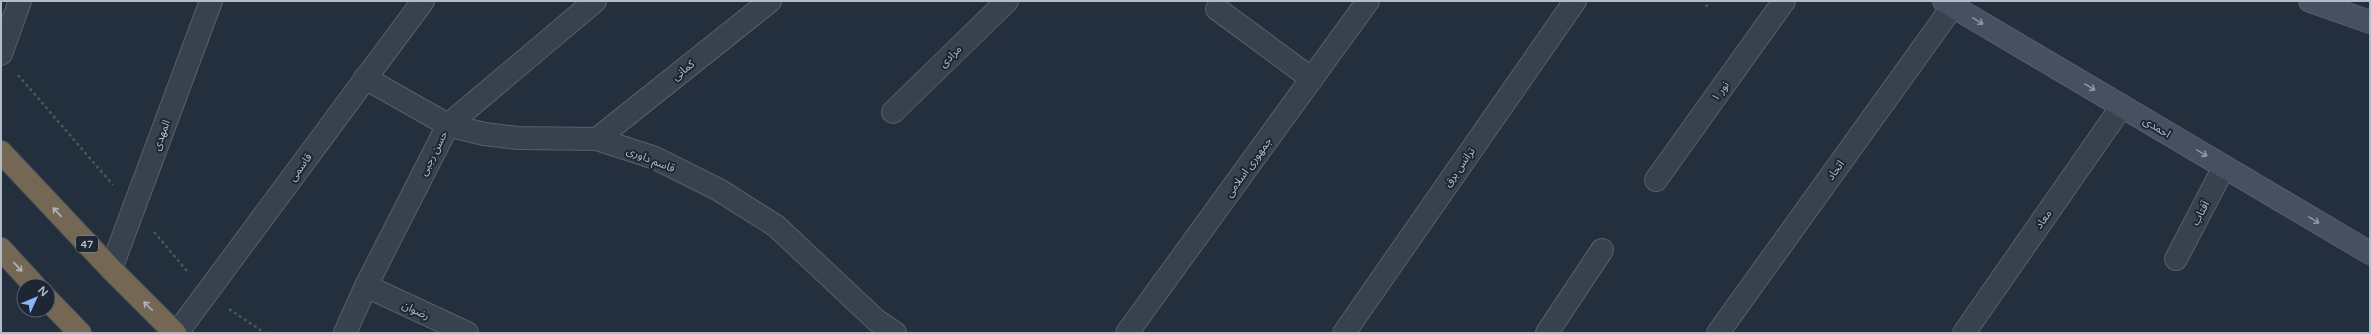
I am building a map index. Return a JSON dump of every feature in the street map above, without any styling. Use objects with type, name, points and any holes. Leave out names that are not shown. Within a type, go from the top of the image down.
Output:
[{"type":"highway","name":"47","points":[[1,152],[111,269],[176,333]]},
{"type":"highway","points":[[1,249],[28,278]]},
{"type":"highway","points":[[56,308],[80,333]]},
{"type":"street","points":[[1,54],[20,1]]},
{"type":"street","name":"المهدی","points":[[111,269],[211,1]]},
{"type":"street","name":"حسن رجبی","points":[[345,333],[366,286],[448,125],[595,1]]},
{"type":"street","name":"کمانی","points":[[597,139],[770,1]]},
{"type":"street","name":"مرادی","points":[[893,112],[1007,1]]},
{"type":"street","name":"جمهوری اسلامی","points":[[1127,333],[1368,1]]},
{"type":"street","name":"ترانس برق","points":[[1344,333],[1575,1]]},
{"type":"street","name":"نور ۱","points":[[1656,180],[1784,1]]},
{"type":"street","points":[[2324,3],[2370,22]]},
{"type":"street","name":"احمدی","points":[[1949,4],[2370,253]]},
{"type":"street","name":"اتحاد","points":[[1718,333],[1949,4]]},
{"type":"street","name":"قاسمی","points":[[176,333],[365,78],[417,5]]},
{"type":"street","points":[[1217,9],[1312,79]]},
{"type":"street","name":"قاسم داوری","points":[[365,78],[448,125],[484,134],[518,138],[597,139],[655,158],[718,190],[776,226],[876,320],[895,333]]},
{"type":"street","name":"معاد","points":[[1964,333],[2122,106]]},
{"type":"street","name":"آفتاب","points":[[2176,259],[2224,167]]},
{"type":"street","points":[[1547,333],[1602,250]]},
{"type":"street","name":"رضوان","points":[[366,286],[467,333]]},
{"type":"path","points":[[1706,7],[1709,1]]}]
